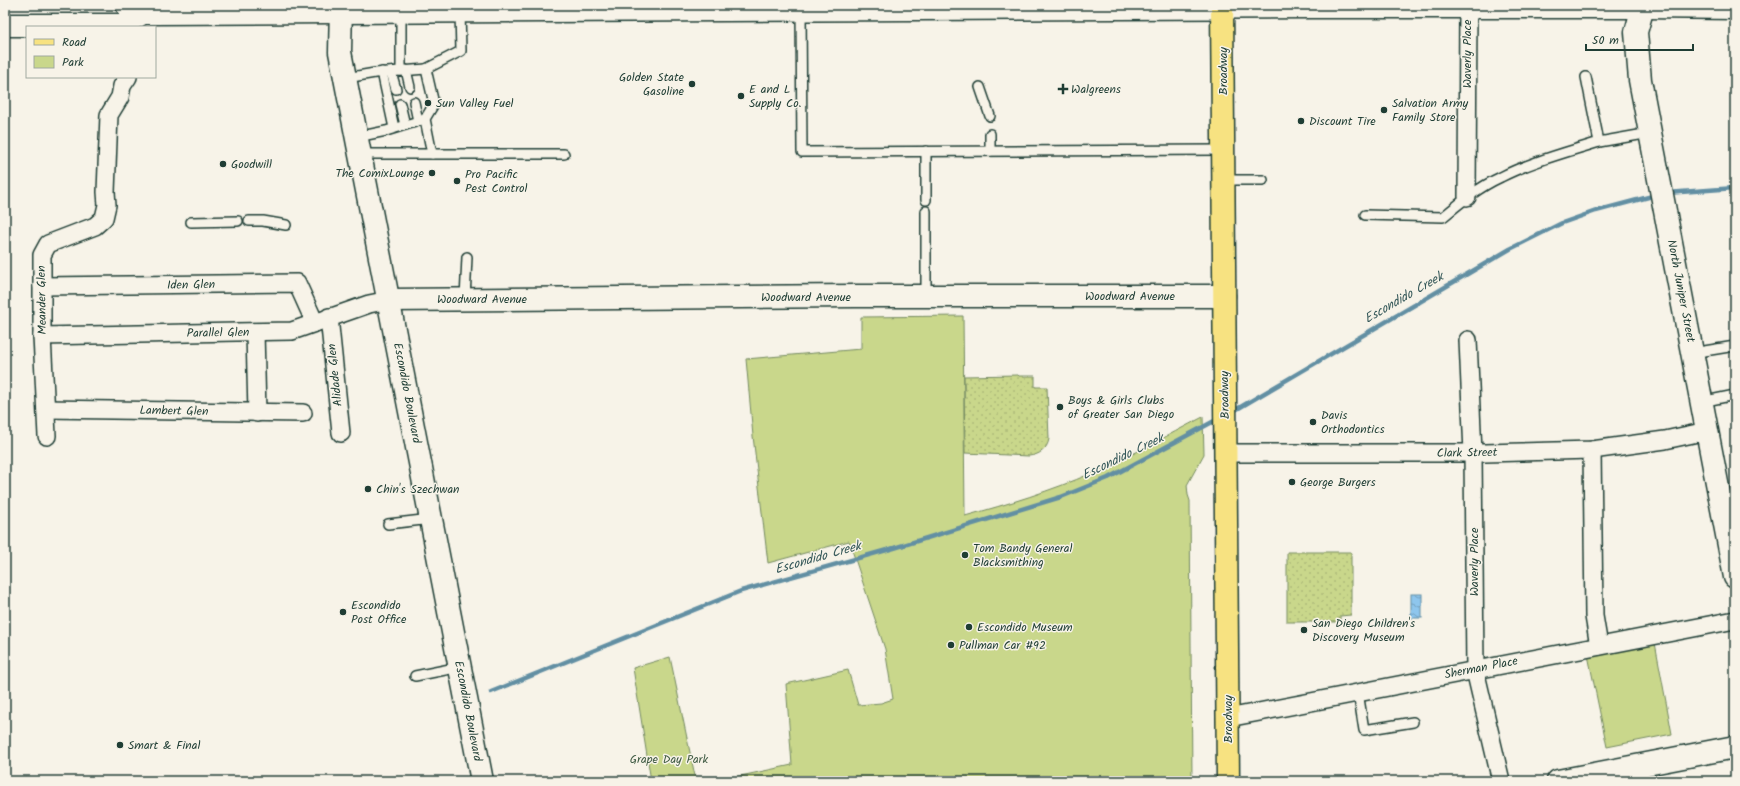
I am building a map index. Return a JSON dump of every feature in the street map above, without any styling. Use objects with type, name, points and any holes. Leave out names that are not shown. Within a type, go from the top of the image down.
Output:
[{"type":"main road","points":[[5,25],[252,9],[341,9],[401,12],[601,8],[801,10],[922,7],[1643,6],[1735,8]]},
{"type":"main road","name":"North Juniper Street","points":[[1643,6],[1636,32],[1640,80],[1735,577]]},
{"type":"main road","name":"Broadway","points":[[1222,7],[1228,781]]},
{"type":"main road","name":"Escondido Boulevard","points":[[341,9],[340,52],[482,781]]},
{"type":"main road","name":"Woodward Avenue","points":[[389,300],[926,296],[1224,296]]},
{"type":"main road","points":[[1558,781],[1735,747]]},
{"type":"street","name":"Waverly Place","points":[[1467,197],[1481,6]]},
{"type":"street","name":"Meander Glen","points":[[47,436],[42,336],[42,255],[48,244],[95,226],[104,218],[107,206],[106,192],[109,115],[120,97],[121,80]]},
{"type":"street","name":"Iden Glen","points":[[42,286],[297,283],[322,320]]},
{"type":"street","name":"Parallel Glen","points":[[42,336],[292,331],[369,304],[389,300]]},
{"type":"street","name":"Alidade Glen","points":[[322,320],[341,433]]},
{"type":"street","points":[[256,332],[257,413]]},
{"type":"street","name":"Waverly Place","points":[[1468,340],[1473,453],[1475,670],[1500,781]]},
{"type":"street","name":"Lambert Glen","points":[[46,409],[303,413]]},
{"type":"street","name":"Clark Street","points":[[1226,453],[1473,453],[1592,450],[1665,440],[1707,431]]},
{"type":"street","points":[[1592,450],[1594,616],[1599,646]]},
{"type":"street","name":"Sherman Place","points":[[1228,718],[1735,620]]},
{"type":"lane","points":[[346,78],[382,72],[426,69],[461,51],[470,10]]},
{"type":"lane","points":[[801,10],[802,152],[1223,150]]},
{"type":"lane","points":[[401,12],[404,71],[410,87]]},
{"type":"lane","points":[[359,145],[394,128],[421,120],[434,104],[426,69]]},
{"type":"lane","points":[[382,72],[394,128]]},
{"type":"lane","points":[[391,72],[396,89]]},
{"type":"lane","points":[[1586,77],[1599,142]]},
{"type":"lane","points":[[980,87],[990,116]]},
{"type":"lane","points":[[414,102],[432,154]]},
{"type":"lane","points":[[400,104],[405,125]]},
{"type":"lane","points":[[1365,215],[1443,217],[1467,197],[1501,177],[1557,155],[1599,142],[1650,133]]},
{"type":"lane","points":[[990,134],[990,151]]},
{"type":"lane","points":[[359,145],[432,154],[564,154]]},
{"type":"lane","points":[[926,152],[926,200]]},
{"type":"lane","points":[[1223,180],[1263,180]]},
{"type":"lane","points":[[926,211],[926,296]]},
{"type":"lane","points":[[191,222],[238,221]]},
{"type":"lane","points":[[249,221],[263,221],[286,225]]},
{"type":"lane","points":[[465,299],[467,257]]},
{"type":"lane","points":[[1692,353],[1735,346]]},
{"type":"lane","points":[[1701,402],[1735,395]]},
{"type":"lane","points":[[388,524],[431,519]]},
{"type":"lane","points":[[415,676],[460,667]]},
{"type":"lane","points":[[1358,692],[1364,730],[1413,722]]},
{"type":"green space","name":"Grape Day Park","points":[[963,316],[965,516],[1029,497],[1077,480],[1148,446],[1203,417],[1204,454],[1187,485],[1190,501],[1192,781],[717,781],[792,765],[786,684],[848,670],[858,705],[881,703],[893,699],[885,649],[849,541],[768,563],[753,436],[746,359],[861,349],[861,317]]},
{"type":"green space","points":[[964,376],[1035,376],[1035,387],[1047,387],[1049,439],[1044,449],[1039,453],[1029,456],[965,453]]},
{"type":"green space","points":[[1287,552],[1351,552],[1351,615],[1340,616],[1340,622],[1287,622]]},
{"type":"green space","points":[[1655,643],[1672,734],[1607,747],[1588,655]]},
{"type":"green space","name":"Grape Day Park","points":[[670,657],[696,781],[651,781],[633,668]]},
{"type":"water","points":[[1411,594],[1422,594],[1422,618],[1411,618]]},
{"type":"waterway","name":"Escondido Creek","points":[[1667,193],[1735,188]]},
{"type":"waterway","name":"Escondido Creek","points":[[1232,412],[1510,249],[1562,223],[1596,211],[1656,195]]},
{"type":"waterway","name":"Escondido Creek","points":[[491,692],[741,591],[894,548],[1061,497],[1108,478],[1218,419]]},
{"type":"place","name":"Golden State Gasoline","points":[[692,84]]},
{"type":"place","name":"Walgreens","points":[[1063,89]]},
{"type":"place","name":"E and L Supply Co.","points":[[741,96]]},
{"type":"place","name":"Sun Valley Fuel","points":[[428,103]]},
{"type":"place","name":"Salvation Army Family Store","points":[[1384,110]]},
{"type":"place","name":"Discount Tire","points":[[1301,121]]},
{"type":"place","name":"Goodwill","points":[[223,164]]},
{"type":"place","name":"The ComixLounge","points":[[432,173]]},
{"type":"place","name":"Pro Pacific Pest Control","points":[[457,181]]},
{"type":"place","name":"Boys & Girls Clubs of Greater San Diego","points":[[1060,407]]},
{"type":"place","name":"Davis Orthodontics","points":[[1313,422]]},
{"type":"place","name":"George Burgers","points":[[1292,482]]},
{"type":"place","name":"Chin's Szechwan","points":[[368,489]]},
{"type":"place","name":"Tom Bandy General Blacksmithing","points":[[965,555]]},
{"type":"place","name":"Escondido Post Office","points":[[343,612]]},
{"type":"place","name":"Escondido Museum","points":[[969,627]]},
{"type":"place","name":"San Diego Children's Discovery Museum","points":[[1304,630]]},
{"type":"place","name":"Pullman Car #92","points":[[951,645]]},
{"type":"place","name":"Smart & Final","points":[[120,745]]}]
